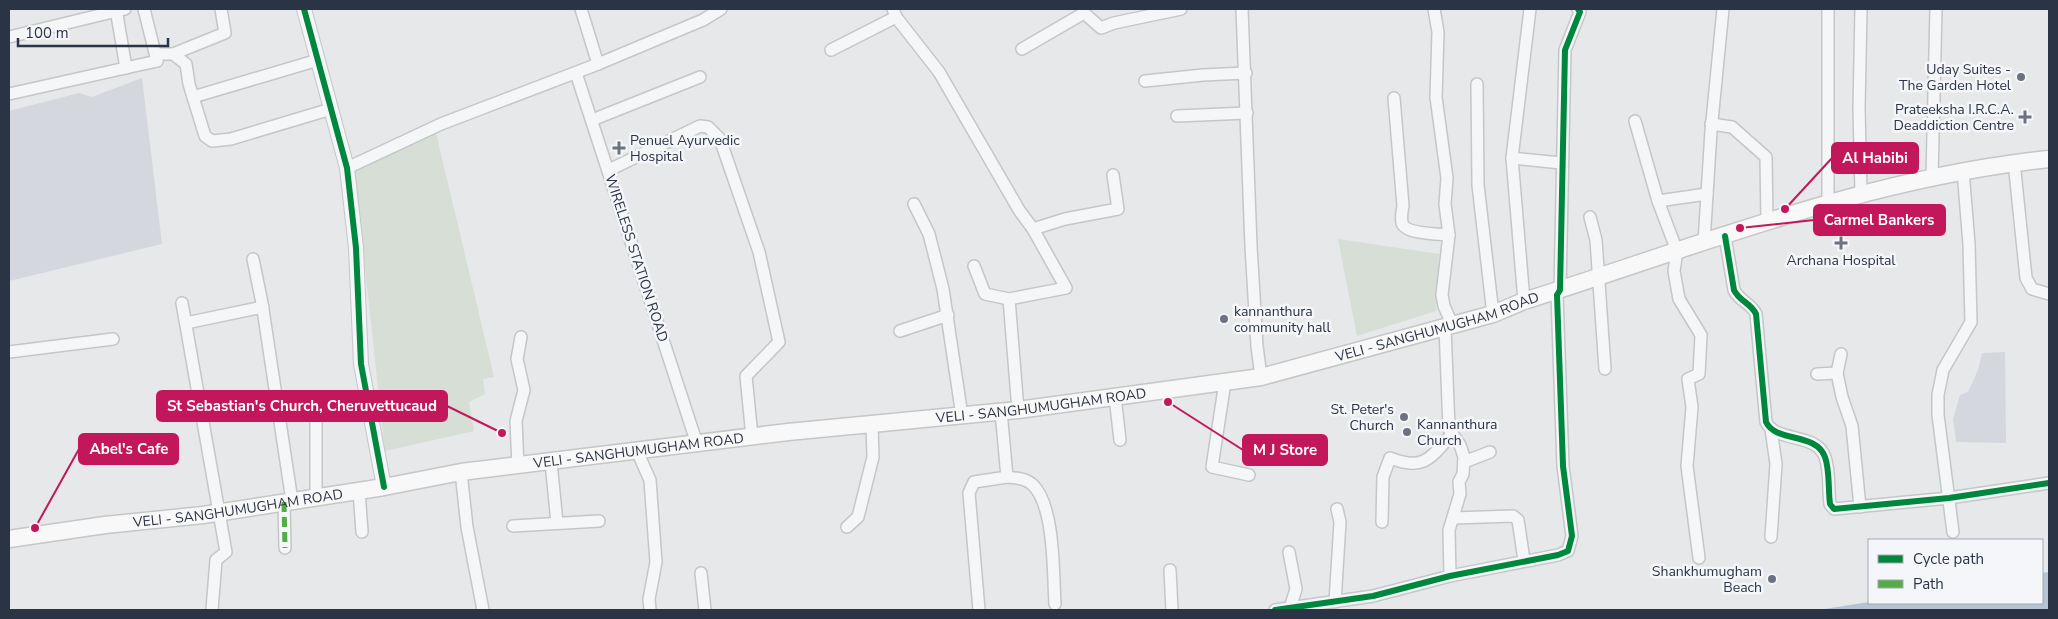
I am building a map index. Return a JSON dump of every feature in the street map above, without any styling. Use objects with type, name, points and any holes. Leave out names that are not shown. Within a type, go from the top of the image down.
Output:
[{"type":"main road","name":"VELI - SANGHUMUGHAM ROAD","points":[[9,539],[359,491],[461,472],[752,437],[1001,412],[1261,378],[1493,314],[1524,301],[1828,201],[1963,171],[2014,162],[2049,159]]},
{"type":"street","points":[[9,37],[119,9],[126,68]]},
{"type":"street","points":[[144,9],[157,61]]},
{"type":"street","points":[[157,61],[156,54],[173,54],[225,33],[221,9]]},
{"type":"street","points":[[304,9],[347,168],[356,248],[361,364],[384,487]]},
{"type":"street","points":[[581,9],[598,64]]},
{"type":"street","points":[[347,168],[441,124],[598,64],[701,14],[721,9]]},
{"type":"street","points":[[1022,48],[1084,13],[1101,28],[1114,23],[1181,9]]},
{"type":"street","points":[[1242,9],[1256,346],[1261,378]]},
{"type":"street","points":[[1434,9],[1438,32],[1436,98],[1447,178],[1445,204],[1449,235],[1442,295],[1449,326],[1448,422],[1451,435],[1463,451],[1464,462],[1459,482],[1460,494],[1449,530],[1450,576]]},
{"type":"street","points":[[1524,301],[1512,158],[1530,9]]},
{"type":"street","points":[[1275,610],[1373,596],[1450,576],[1524,560],[1558,555],[1568,551],[1572,536],[1563,466],[1557,295],[1560,290],[1565,50],[1580,12],[1578,9]]},
{"type":"street","points":[[1704,242],[1712,124],[1723,9]]},
{"type":"street","points":[[1828,9],[1828,201]]},
{"type":"street","points":[[1861,9],[1859,108],[1861,193]]},
{"type":"street","points":[[1932,177],[1936,9]]},
{"type":"street","points":[[831,50],[894,13],[939,72],[1066,288],[1009,298],[985,294],[974,266]]},
{"type":"street","points":[[173,54],[186,64],[193,97],[205,136],[212,141],[231,139],[331,110]]},
{"type":"street","points":[[193,97],[318,60]]},
{"type":"street","points":[[9,94],[157,61]]},
{"type":"street","name":"WIRELESS STATION ROAD","points":[[576,73],[697,444]]},
{"type":"street","points":[[1145,81],[1203,75],[1246,74]]},
{"type":"street","points":[[592,120],[700,77]]},
{"type":"street","points":[[1477,84],[1478,185],[1493,314]]},
{"type":"street","points":[[1394,98],[1403,206],[1402,222],[1404,227],[1413,232],[1449,235]]},
{"type":"street","points":[[1177,116],[1247,113]]},
{"type":"street","points":[[1635,121],[1658,201],[1677,251],[1674,271],[1679,299],[1701,335],[1699,374],[1688,379],[1692,407],[1687,466],[1699,558]]},
{"type":"street","points":[[1712,124],[1732,127],[1766,157],[1767,221]]},
{"type":"street","points":[[609,170],[700,126],[708,127],[720,139],[759,252],[779,342],[746,376],[752,437]]},
{"type":"street","points":[[1512,158],[1562,163]]},
{"type":"street","points":[[2014,162],[2026,278],[2032,290],[2049,294]]},
{"type":"street","points":[[1954,532],[1938,415],[1938,396],[1943,370],[1971,322],[1969,244],[1963,171]]},
{"type":"street","points":[[1033,229],[1065,218],[1118,210],[1113,175]]},
{"type":"street","points":[[1658,201],[1707,194]]},
{"type":"street","points":[[914,204],[929,234],[944,289],[962,416]]},
{"type":"street","points":[[1590,217],[1596,240],[1605,369]]},
{"type":"street","points":[[1725,236],[1734,290],[1737,297],[1750,306],[1756,314],[1765,417],[1771,430],[1776,464],[1771,536]]},
{"type":"street","points":[[253,259],[263,307],[288,501],[285,548]]},
{"type":"street","points":[[1009,298],[1018,410]]},
{"type":"street","points":[[182,303],[226,552],[216,560],[212,610]]},
{"type":"street","points":[[186,323],[263,307]]},
{"type":"street","points":[[900,330],[948,315]]},
{"type":"street","points":[[518,466],[516,421],[524,390],[517,359],[521,337]]},
{"type":"street","points":[[9,352],[114,340]]},
{"type":"street","points":[[1841,354],[1837,373],[1842,397],[1852,426],[1860,507]]},
{"type":"street","points":[[1817,374],[1837,373]]},
{"type":"street","points":[[1225,382],[1212,467],[1249,475]]},
{"type":"street","points":[[1115,397],[1120,440]]},
{"type":"street","points":[[1001,412],[1007,478]]},
{"type":"street","points":[[316,421],[316,497]]},
{"type":"street","points":[[847,527],[858,517],[873,457],[872,424]]},
{"type":"street","points":[[1771,430],[1811,443],[1822,451],[1826,458],[1830,504],[1834,509],[1949,498],[2049,483]]},
{"type":"street","points":[[1382,522],[1384,477],[1390,458],[1407,465],[1430,459],[1451,435]]},
{"type":"street","points":[[637,451],[650,480],[656,562],[649,599],[650,610]]},
{"type":"street","points":[[1464,462],[1490,452]]},
{"type":"street","points":[[551,462],[557,524]]},
{"type":"street","points":[[461,472],[467,526],[483,610]]},
{"type":"street","points":[[979,610],[975,581],[970,487],[974,482],[1007,478],[1028,481],[1042,498],[1048,517],[1056,604]]},
{"type":"street","points":[[359,491],[362,532]]},
{"type":"street","points":[[1335,602],[1340,522],[1337,510]]},
{"type":"street","points":[[1454,518],[1512,516],[1518,520],[1524,560]]},
{"type":"street","points":[[512,526],[599,522]]},
{"type":"street","points":[[1290,552],[1296,589],[1290,608]]},
{"type":"street","points":[[1170,570],[1172,610]]},
{"type":"street","points":[[701,573],[705,610]]},
{"type":"shaded area","points":[[142,78],[162,244],[9,281],[9,111],[79,93],[92,97]]},
{"type":"shaded area","points":[[436,133],[494,377],[483,379],[485,394],[469,402],[474,431],[385,451],[354,168]]},
{"type":"shaded area","points":[[1338,239],[1439,254],[1436,311],[1357,336]]},
{"type":"shaded area","points":[[2005,352],[2006,443],[1956,442],[1953,419],[1960,395],[1968,392],[1978,370],[1982,353]]},
{"type":"water","points":[[2049,572],[2049,610],[1818,610],[1868,602],[1868,604],[2043,604],[2043,573]]},
{"type":"marked path","points":[[284,502],[285,548]]},
{"type":"cycle path","points":[[304,9],[347,168],[356,248],[361,364],[384,487]]},
{"type":"cycle path","points":[[1275,610],[1373,596],[1450,576],[1558,555],[1568,551],[1572,536],[1563,466],[1557,295],[1560,290],[1565,50],[1580,12],[1578,9]]},
{"type":"cycle path","points":[[1725,236],[1734,290],[1756,314],[1766,422],[1771,429],[1778,433],[1805,440],[1820,449],[1827,462],[1830,504],[1834,509],[1949,498],[2049,483]]},
{"type":"place","name":"Uday Suites - The Garden Hotel","points":[[2021,77]]},
{"type":"place","name":"Prateeksha I.R.C.A. Deaddiction Centre","points":[[2025,117]]},
{"type":"place","name":"Penuel Ayurvedic Hospital","points":[[619,148]]},
{"type":"place","name":"Al Habibi","points":[[1785,209]]},
{"type":"place","name":"Carmel Bankers","points":[[1740,228]]},
{"type":"place","name":"Archana Hospital","points":[[1841,243]]},
{"type":"place","name":"kannanthura community hall","points":[[1224,319]]},
{"type":"place","name":"M J Store","points":[[1168,402]]},
{"type":"place","name":"St. Peter's Church","points":[[1404,417]]},
{"type":"place","name":"Kannanthura Church","points":[[1407,432]]},
{"type":"place","name":"St Sebastian's Church, Cheruvettucaud","points":[[502,433]]},
{"type":"place","name":"Abel's Cafe","points":[[35,528]]},
{"type":"place","name":"Shankhumugham Beach","points":[[1772,579]]}]
